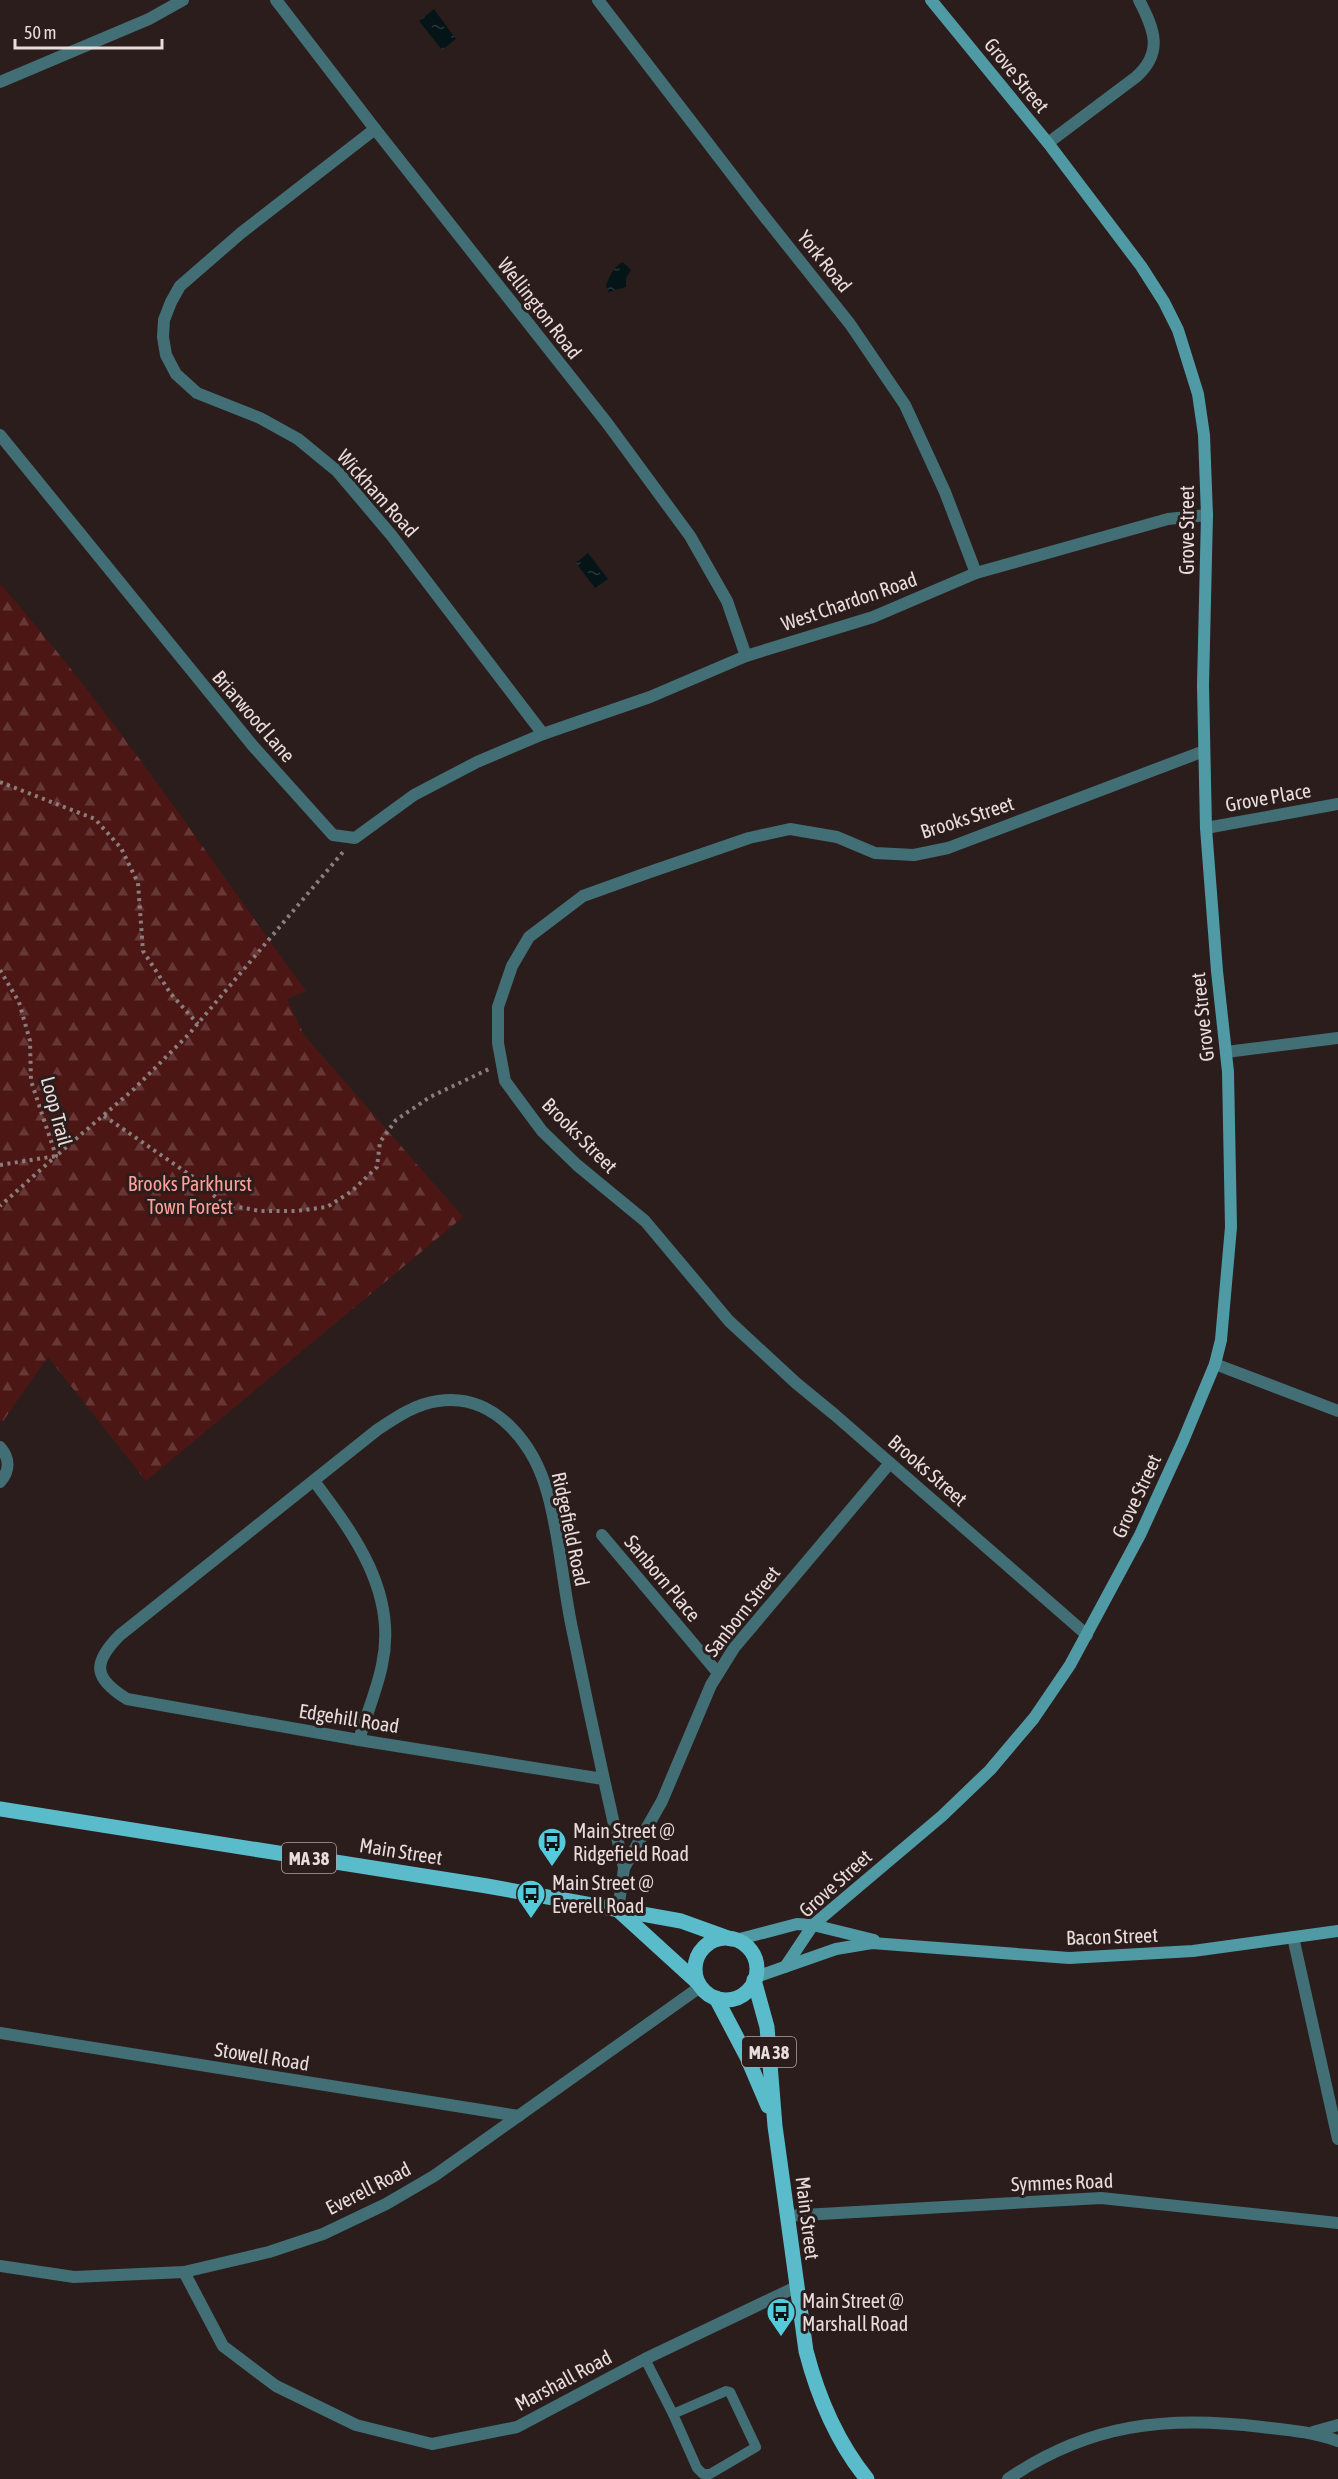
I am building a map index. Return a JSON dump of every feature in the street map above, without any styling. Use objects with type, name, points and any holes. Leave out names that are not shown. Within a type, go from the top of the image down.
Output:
[{"type":"main road","name":"Main Street","points":[[0,1809],[464,1882],[681,1921],[734,1939]]},
{"type":"main road","name":"MA 38","points":[[618,1910],[716,1998]]},
{"type":"main road","name":"MA 38","points":[[734,1939],[752,1952],[756,1966],[755,1979]]},
{"type":"main road","points":[[699,1985],[695,1963],[703,1948],[717,1940],[734,1939]]},
{"type":"main road","name":"Main Street","points":[[755,1979],[767,2027],[775,2126],[806,2351],[819,2394],[845,2448],[867,2479]]},
{"type":"main road","points":[[716,1998],[728,2000],[739,1997],[749,1989],[755,1979]]},
{"type":"main road","name":"Main Street","points":[[716,1998],[751,2064],[775,2126]]},
{"type":"street","points":[[0,82],[149,19],[183,0]]},
{"type":"street","name":"Wellington Road","points":[[276,0],[607,423],[690,536],[727,600],[746,656]]},
{"type":"street","name":"York Road","points":[[598,0],[749,198],[850,324],[905,405],[945,492],[976,573]]},
{"type":"street","name":"Grove Street","points":[[785,1967],[813,1925],[942,1816],[996,1764],[1034,1718],[1087,1635],[1140,1535],[1215,1364],[1221,1340],[1231,1227],[1226,1052],[1206,828],[1203,685],[1207,515],[1202,417],[1192,372],[1178,330],[1142,266],[1048,143],[931,0]]},
{"type":"street","points":[[1048,143],[1136,77],[1149,61],[1153,50],[1154,33],[1139,0]]},
{"type":"street","name":"Wickham Road","points":[[375,129],[242,233],[180,286],[164,320],[163,337],[166,355],[176,374],[197,393],[269,424],[297,439],[337,471],[392,536],[543,734]]},
{"type":"street","name":"Briarwood Lane","points":[[0,435],[253,746],[333,835],[355,838]]},
{"type":"street","name":"West Chardon Road","points":[[543,734],[650,697],[746,656],[873,617],[976,573],[1168,519],[1207,515]]},
{"type":"street","points":[[355,838],[414,795],[446,777],[543,734]]},
{"type":"street","name":"Brooks Street","points":[[1087,1635],[796,1383],[708,1298],[645,1221],[585,1171],[542,1131],[505,1081],[500,1064],[498,1007],[513,966],[529,937],[583,896],[738,842],[790,830],[837,837],[875,853],[914,855],[948,848],[1204,751]]},
{"type":"street","name":"Grove Place","points":[[1206,828],[1338,804]]},
{"type":"street","points":[[1226,1052],[1338,1038]]},
{"type":"street","points":[[1215,1364],[1338,1411]]},
{"type":"street","name":"Ridgefield Road","points":[[100,1673],[100,1662],[104,1651],[120,1635],[376,1430],[416,1408],[436,1401],[463,1401],[477,1405],[495,1414],[528,1446],[548,1495],[567,1607],[624,1868],[618,1910]]},
{"type":"street","points":[[0,1447],[6,1454],[8,1463],[7,1472],[0,1482]]},
{"type":"street","name":"Sanborn Street","points":[[624,1868],[666,1792],[705,1697],[718,1673],[743,1635],[890,1463]]},
{"type":"street","points":[[314,1481],[356,1539],[380,1596],[385,1633],[382,1664],[358,1740]]},
{"type":"street","name":"Sanborn Place","points":[[602,1535],[718,1673]]},
{"type":"street","name":"Edgehill Road","points":[[100,1673],[111,1689],[127,1699],[358,1740],[603,1779]]},
{"type":"street","name":"Bacon Street","points":[[734,1939],[789,1925],[813,1925],[887,1943],[1069,1958],[1193,1951],[1338,1931]]},
{"type":"street","points":[[1293,1937],[1338,2139]]},
{"type":"street","name":"Bacon Street","points":[[755,1979],[836,1950],[887,1943]]},
{"type":"street","name":"Everell Road","points":[[0,2266],[74,2277],[184,2272],[301,2242],[367,2214],[434,2176],[699,1985]]},
{"type":"street","name":"Stowell Road","points":[[0,2033],[519,2116]]},
{"type":"street","name":"Symmes Road","points":[[786,2216],[1101,2198],[1338,2223]]},
{"type":"street","name":"Marshall Road","points":[[184,2272],[223,2346],[276,2386],[356,2425],[432,2444],[517,2427],[645,2359],[796,2287]]},
{"type":"street","points":[[1008,2479],[1041,2459],[1078,2442],[1102,2434],[1146,2425],[1211,2421],[1310,2433],[1338,2441]]},
{"type":"street","points":[[1310,2433],[1338,2425]]},
{"type":"lane","points":[[645,2359],[697,2468],[703,2474],[710,2474],[756,2447],[728,2391],[673,2415]]},
{"type":"path","points":[[0,782],[95,819],[121,848],[138,883],[143,951],[171,994],[198,1024]]},
{"type":"path","points":[[0,1165],[57,1156],[105,1116],[198,1024],[355,838]]},
{"type":"path","name":"Loop Trail","points":[[0,970],[19,1002],[30,1041],[31,1081],[57,1156],[0,1206]]},
{"type":"path","points":[[105,1116],[196,1179],[223,1204],[260,1211],[296,1211],[327,1207],[352,1191],[377,1167],[380,1142],[396,1120],[430,1097],[500,1064]]},
{"type":"green space","name":"Brooks Parkhurst Town Forest","points":[[0,584],[120,732],[306,991],[287,999],[304,1035],[463,1217],[146,1481],[48,1357],[3,1421],[0,1421]]},
{"type":"water","points":[[434,9],[456,39],[442,50],[419,21]]},
{"type":"water","points":[[623,262],[631,270],[626,278],[626,287],[609,292],[606,287],[608,280]]},
{"type":"water","points":[[588,553],[608,579],[595,588],[576,563]]},
{"type":"place","name":"Main Street @ Ridgefield Road","points":[[552,1868]]},
{"type":"place","name":"Main Street @ Everell Road","points":[[531,1920]]},
{"type":"place","name":"Main Street @ Marshall Road","points":[[781,2338]]}]
